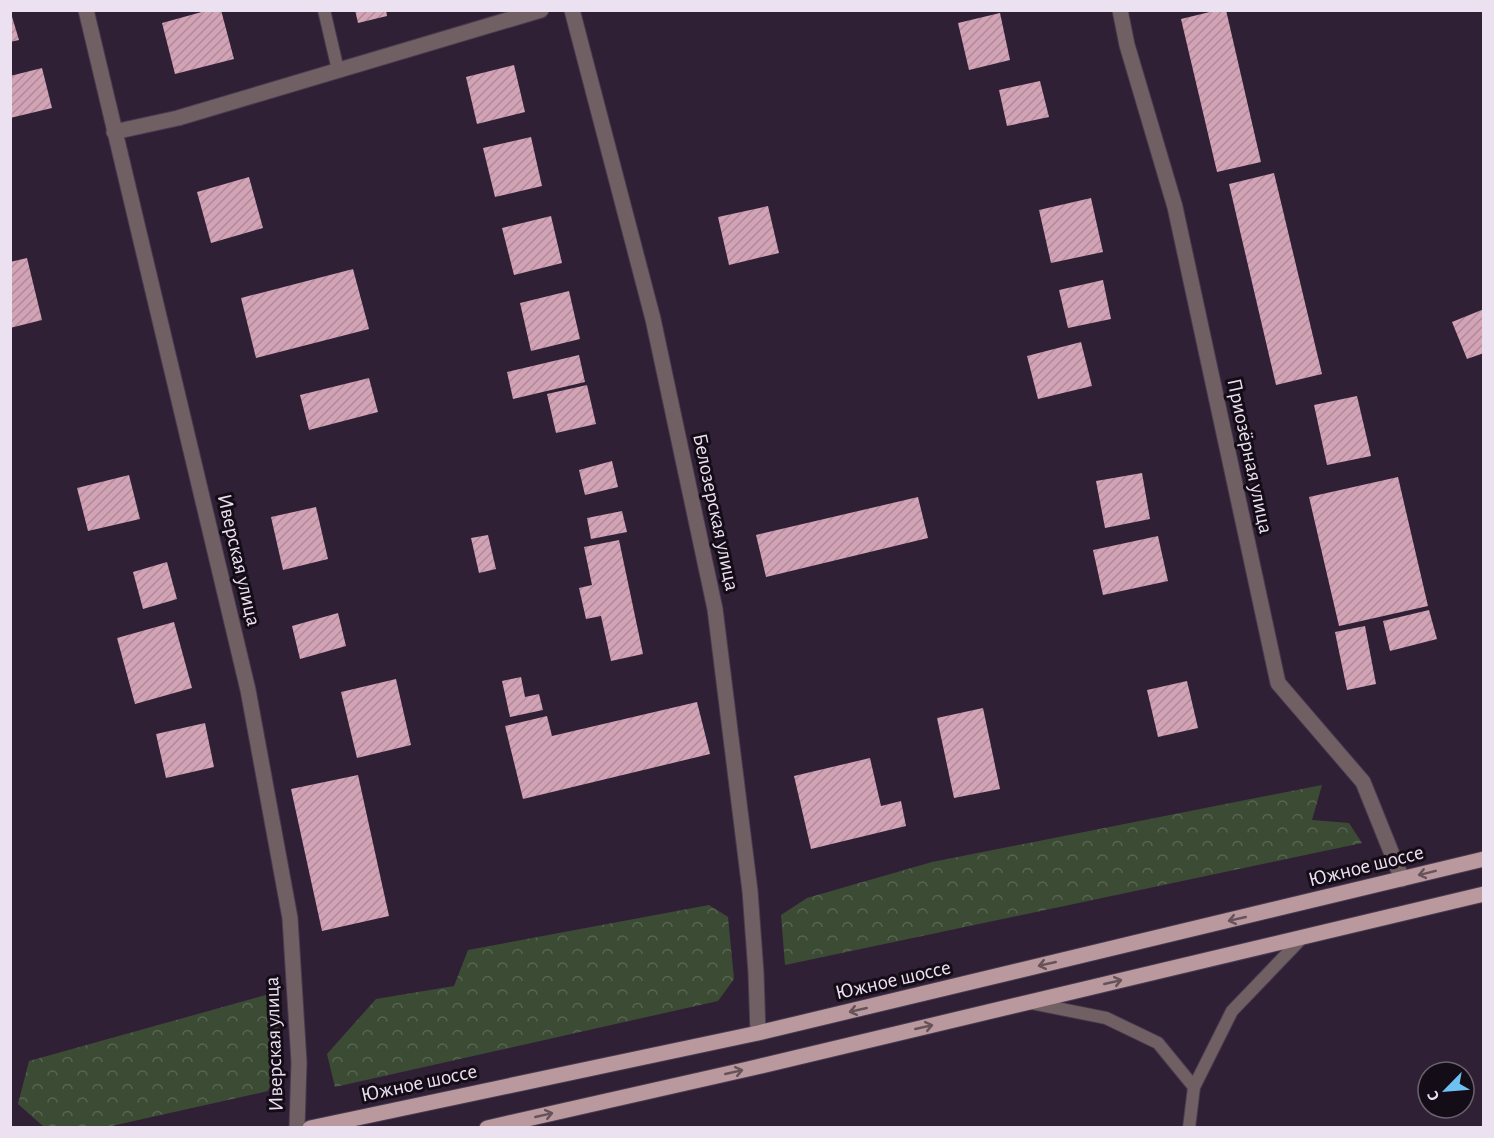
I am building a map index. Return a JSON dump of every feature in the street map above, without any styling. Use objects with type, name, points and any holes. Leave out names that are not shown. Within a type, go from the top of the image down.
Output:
[{"type":"main road","name":"Южное шоссе","points":[[310,1128],[758,1034],[1484,859]]},
{"type":"main road","points":[[487,1128],[748,1069],[1484,894]]},
{"type":"street","name":"Иверская улица","points":[[86,10],[248,690],[290,918],[299,1062],[297,1128]]},
{"type":"street","points":[[114,132],[178,118],[541,10]]},
{"type":"street","name":"Белозерская улица","points":[[572,10],[653,319],[715,609],[750,891],[758,1034]]},
{"type":"street","name":"Приозёрная улица","points":[[1120,10],[1127,45],[1175,207],[1278,683],[1364,782],[1402,879]]},
{"type":"lane","points":[[324,10],[338,70]]},
{"type":"lane","points":[[1189,1128],[1194,1087],[1232,1011],[1304,937]]},
{"type":"lane","points":[[1029,1002],[1106,1018],[1158,1043],[1194,1087]]},
{"type":"green space","points":[[1322,785],[1312,820],[1349,823],[1362,843],[785,965],[781,915],[807,898],[932,862]]},
{"type":"green space","points":[[709,905],[728,917],[734,979],[718,1001],[335,1087],[327,1054],[376,999],[454,986],[468,950]]},
{"type":"green space","points":[[273,993],[281,1056],[268,1091],[107,1127],[44,1127],[18,1104],[29,1061]]},
{"type":"building","points":[[10,10],[19,40],[10,42]]},
{"type":"building","points":[[209,10],[221,10],[234,59],[175,74],[162,23]]},
{"type":"building","points":[[355,10],[386,10],[387,16],[358,23]]},
{"type":"building","points":[[1226,10],[1261,162],[1217,172],[1181,19]]},
{"type":"building","points":[[1000,13],[1010,60],[969,70],[958,23]]},
{"type":"building","points":[[514,65],[525,112],[477,124],[466,77]]},
{"type":"building","points":[[42,68],[52,108],[10,118],[10,76]]},
{"type":"building","points":[[1040,81],[1049,117],[1007,126],[999,90]]},
{"type":"building","points":[[531,137],[542,186],[495,197],[483,148]]},
{"type":"building","points":[[1274,173],[1322,374],[1276,385],[1229,184]]},
{"type":"building","points":[[249,177],[263,228],[211,243],[197,192]]},
{"type":"building","points":[[1091,198],[1103,252],[1051,263],[1039,210]]},
{"type":"building","points":[[768,206],[779,253],[729,265],[718,217]]},
{"type":"building","points":[[551,216],[562,263],[514,275],[502,228]]},
{"type":"building","points":[[27,258],[42,320],[10,328],[10,262]]},
{"type":"building","points":[[353,269],[369,329],[256,358],[241,298]]},
{"type":"building","points":[[1103,280],[1111,319],[1068,328],[1059,290]]},
{"type":"building","points":[[569,291],[580,339],[531,351],[520,303]]},
{"type":"building","points":[[1484,309],[1484,353],[1467,359],[1452,322]]},
{"type":"building","points":[[1081,342],[1092,386],[1038,399],[1027,356]]},
{"type":"building","points":[[579,355],[585,382],[513,399],[507,372]]},
{"type":"building","points":[[369,378],[378,412],[309,430],[300,395]]},
{"type":"building","points":[[587,385],[596,424],[556,433],[547,394]]},
{"type":"building","points":[[1357,396],[1371,456],[1327,465],[1314,405]]},
{"type":"building","points":[[612,461],[618,487],[585,495],[579,470]]},
{"type":"building","points":[[1142,473],[1150,519],[1105,528],[1096,481]]},
{"type":"building","points":[[129,475],[140,519],[88,531],[77,488]]},
{"type":"building","points":[[1398,477],[1428,606],[1339,626],[1309,497]]},
{"type":"building","points":[[918,497],[928,538],[766,577],[756,535]]},
{"type":"building","points":[[316,507],[328,559],[283,570],[271,517]]},
{"type":"building","points":[[622,511],[627,532],[591,539],[587,518]]},
{"type":"building","points":[[488,535],[496,569],[479,573],[471,538]]},
{"type":"building","points":[[1158,536],[1168,581],[1103,595],[1093,550]]},
{"type":"building","points":[[619,540],[643,654],[611,661],[601,616],[586,619],[579,588],[592,585],[584,547]]},
{"type":"building","points":[[167,562],[177,599],[143,609],[133,572]]},
{"type":"building","points":[[1429,610],[1437,639],[1390,651],[1383,621]]},
{"type":"building","points":[[338,613],[346,646],[300,659],[292,626]]},
{"type":"building","points":[[174,622],[192,688],[135,704],[117,638]]},
{"type":"building","points":[[1365,626],[1376,684],[1347,690],[1335,632]]},
{"type":"building","points":[[521,677],[525,697],[539,694],[543,710],[510,717],[502,681]]},
{"type":"building","points":[[396,679],[411,745],[357,758],[341,692]]},
{"type":"building","points":[[1187,681],[1198,728],[1158,737],[1147,690]]},
{"type":"building","points":[[697,702],[710,754],[523,799],[505,726],[547,716],[552,736]]},
{"type":"building","points":[[983,708],[1000,789],[954,798],[937,718]]},
{"type":"building","points":[[205,723],[214,767],[166,778],[156,734]]},
{"type":"building","points":[[870,758],[881,806],[901,801],[906,826],[811,849],[794,776]]},
{"type":"building","points":[[358,775],[389,916],[322,931],[291,789]]}]
